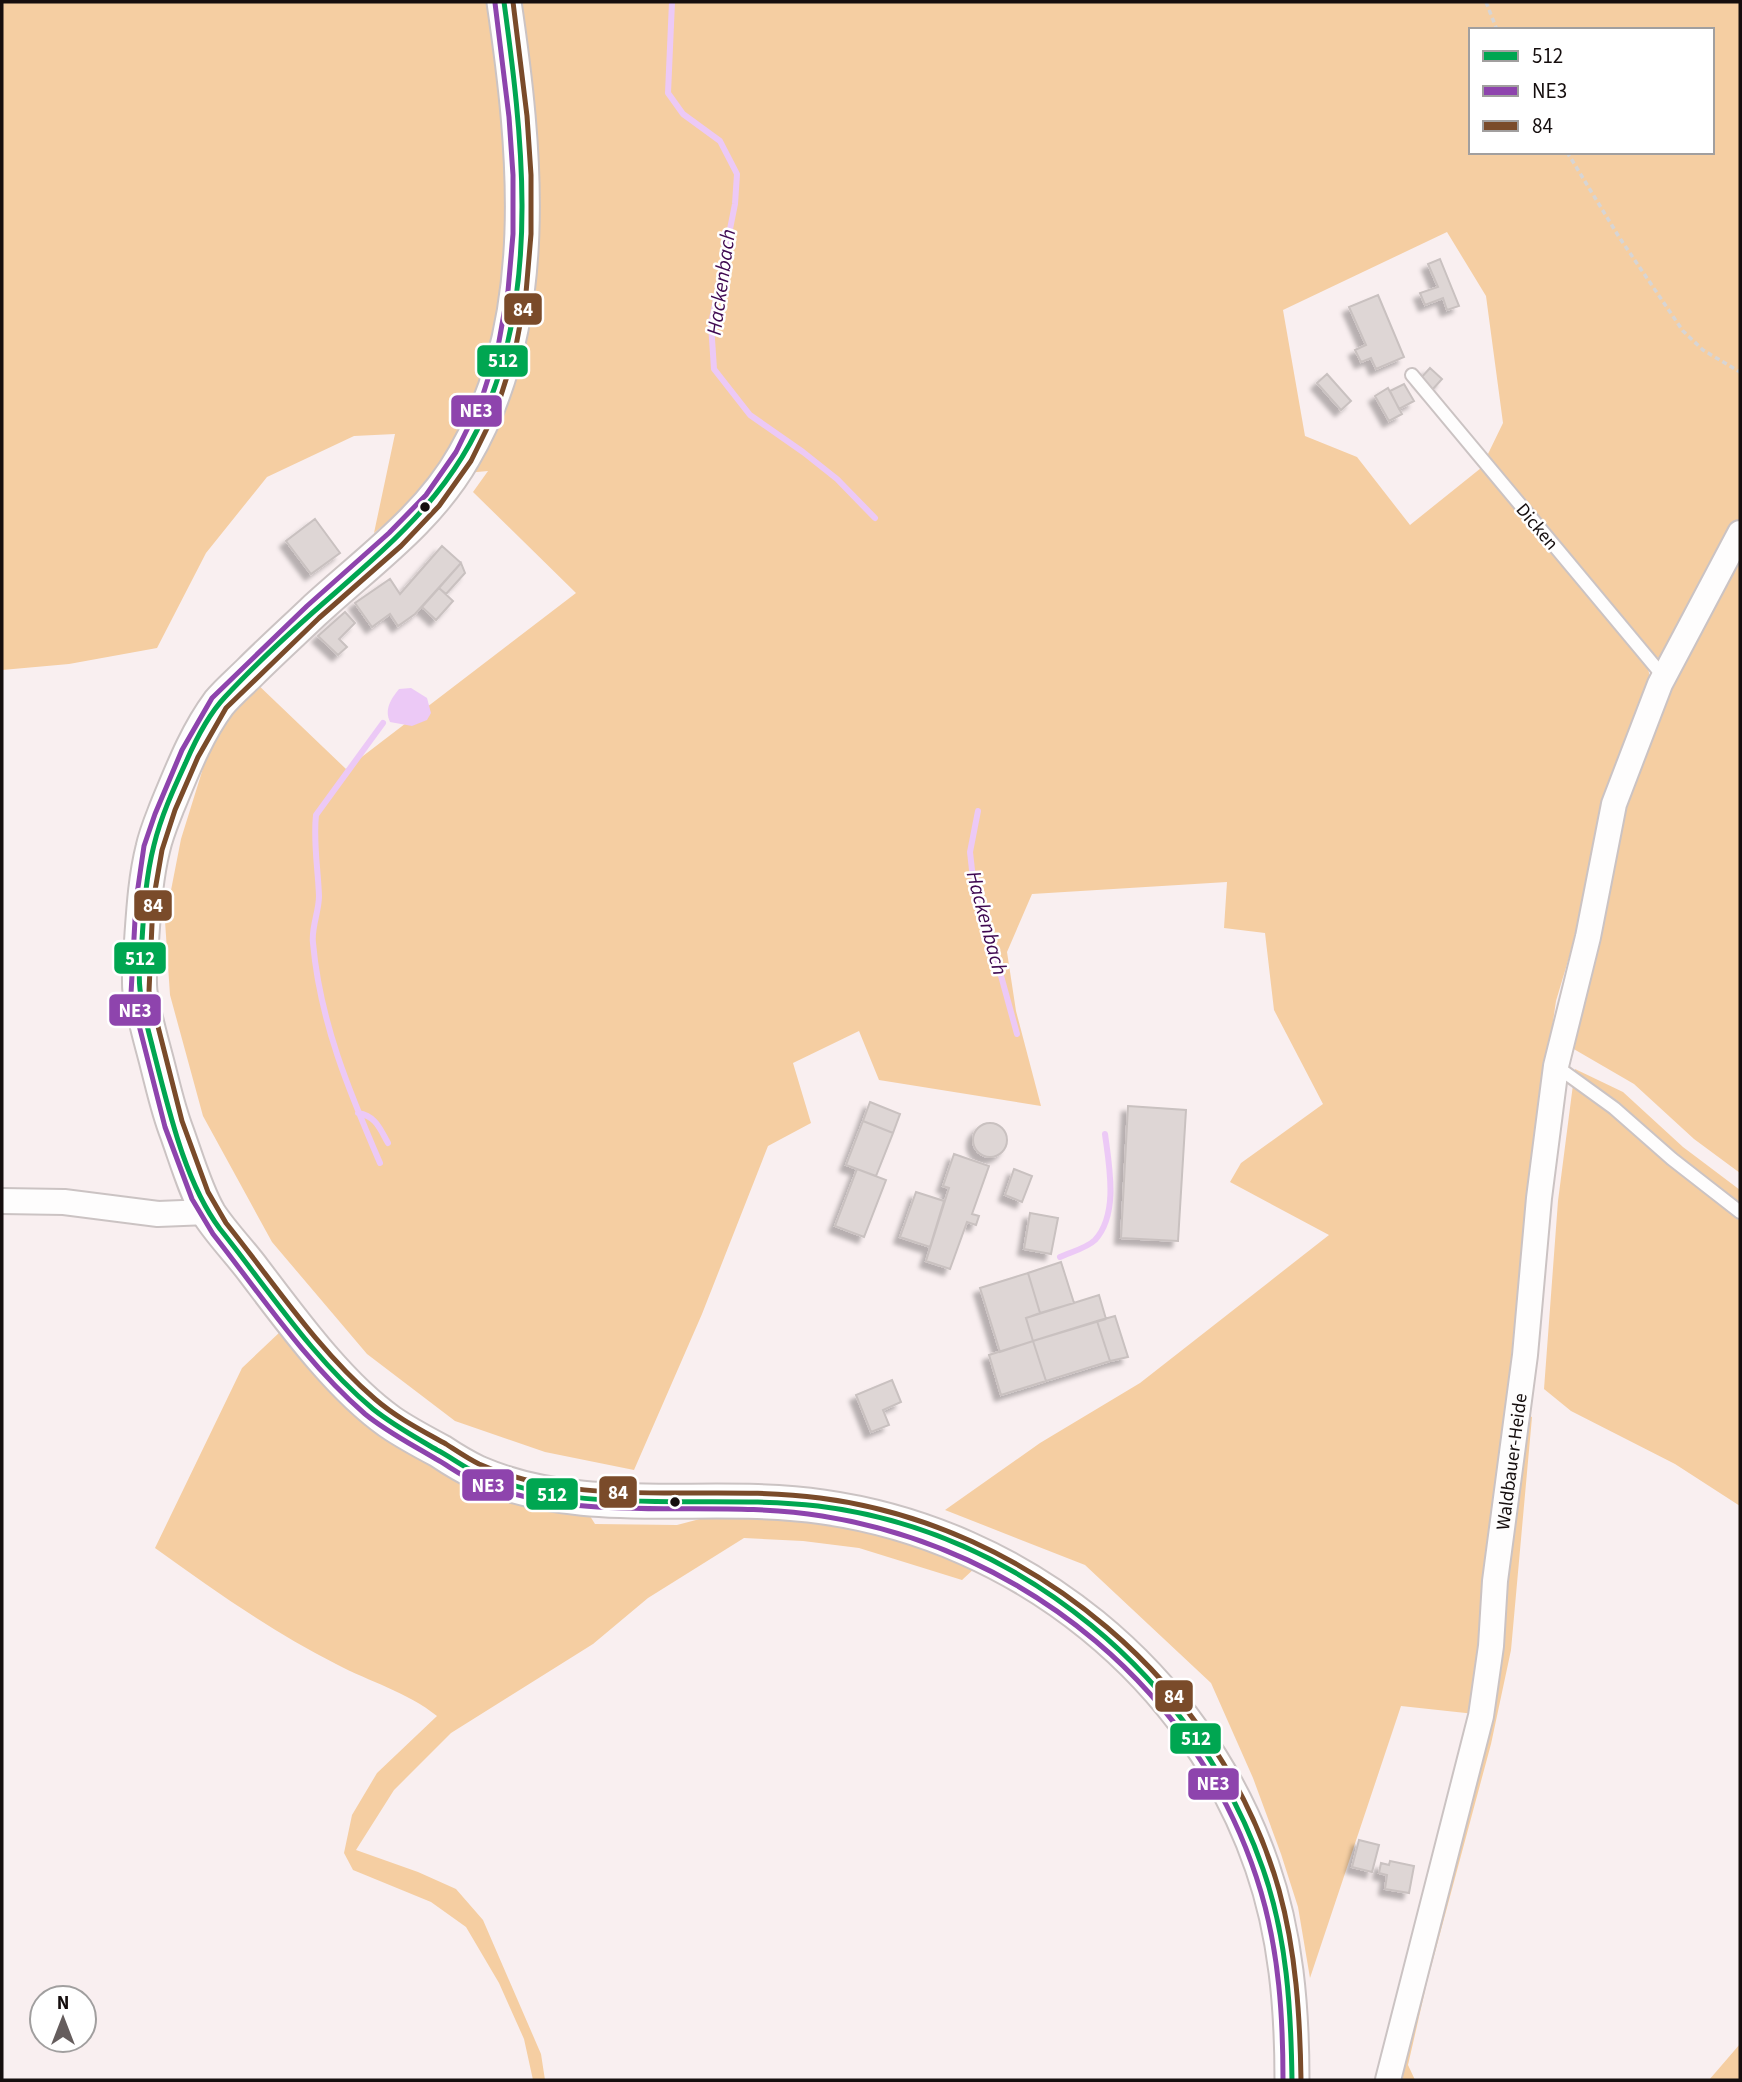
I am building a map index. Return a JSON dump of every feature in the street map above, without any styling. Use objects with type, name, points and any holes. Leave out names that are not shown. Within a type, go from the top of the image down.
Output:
[{"type":"main road","points":[[504,2],[515,76],[522,196],[515,314],[505,355],[490,402],[465,456],[428,509],[303,621],[221,700],[193,745],[153,842],[144,905],[139,987],[174,1125],[208,1212],[294,1323],[350,1386],[387,1420],[475,1472],[514,1485],[558,1495],[636,1501],[762,1502],[817,1506],[895,1521],[932,1532],[997,1561],[1061,1600],[1108,1636],[1149,1677],[1181,1716],[1217,1770],[1244,1819],[1264,1871],[1288,1978],[1292,2080]]},
{"type":"street","name":"Waldbauer-Heide","points":[[1388,2080],[1482,1717],[1491,1646],[1495,1581],[1525,1356],[1539,1198],[1556,1066],[1588,937],[1614,804],[1663,676],[1740,533]]},
{"type":"street","points":[[2,1201],[64,1202],[158,1214],[208,1212]]},
{"type":"lane","name":"Dicken","points":[[1412,375],[1663,676]]},
{"type":"lane","points":[[1556,1066],[1614,1108],[1672,1159],[1740,1212]]},
{"type":"path","points":[[1486,2],[1496,28]]},
{"type":"path","points":[[1568,154],[1619,237],[1683,331],[1703,350],[1740,372]]},
{"type":"shaded area","points":[[2,2],[1740,2],[1740,518],[1662,659],[1654,656],[1487,456],[1503,423],[1486,296],[1447,232],[1283,310],[1305,436],[1357,457],[1410,525],[1481,468],[1648,668],[1651,683],[1556,1001],[1527,1200],[1475,1714],[1401,1706],[1310,1978],[1298,1907],[1281,1854],[1253,1778],[1211,1683],[1085,1565],[945,1510],[1040,1443],[1140,1383],[1329,1235],[1230,1182],[1241,1163],[1323,1104],[1274,1010],[1265,933],[1224,928],[1227,882],[1032,894],[1007,952],[1016,1011],[1041,1106],[879,1080],[859,1031],[793,1063],[811,1123],[768,1146],[702,1314],[634,1470],[545,1452],[455,1421],[367,1354],[272,1242],[203,1116],[170,995],[165,921],[181,839],[209,749],[252,679],[346,769],[576,593],[473,492],[488,471],[444,475],[374,533],[395,434],[354,436],[267,477],[206,553],[157,648],[69,664],[2,670]]},
{"type":"shaded area","points":[[1740,548],[1740,1173],[1694,1139],[1634,1084],[1572,1048],[1621,811],[1669,680]]},
{"type":"shaded area","points":[[411,688],[427,698],[431,713],[427,720],[412,726],[390,722],[388,708],[393,697],[399,689]]},
{"type":"shaded area","points":[[1575,1069],[1623,1092],[1683,1147],[1740,1190],[1740,1506],[1675,1464],[1571,1411],[1544,1389],[1558,1201]]},
{"type":"shaded area","points":[[281,1331],[403,1449],[444,1473],[546,1508],[590,1516],[595,1524],[677,1525],[715,1515],[758,1515],[877,1531],[976,1567],[962,1580],[859,1548],[803,1541],[744,1538],[648,1598],[593,1644],[451,1733],[394,1790],[356,1850],[456,1889],[483,1920],[541,2054],[545,2080],[533,2080],[524,2039],[499,1983],[466,1927],[431,1902],[353,1870],[344,1853],[352,1815],[377,1773],[437,1716],[413,1700],[336,1664],[289,1638],[221,1595],[155,1548],[242,1368]]},
{"type":"shaded area","points":[[1525,1414],[1532,1417],[1511,1650],[1491,1744],[1427,1982],[1408,2065],[1415,2080],[1396,2080],[1422,1965]]},
{"type":"shaded area","points":[[1740,2044],[1740,2080],[1709,2080]]},
{"type":"building","points":[[1440,259],[1459,306],[1447,310],[1443,298],[1425,305],[1420,293],[1438,287],[1428,264]]},
{"type":"building","points":[[1378,295],[1404,357],[1376,369],[1371,358],[1361,362],[1355,350],[1366,345],[1349,307]]},
{"type":"building","points":[[1430,368],[1442,379],[1432,390],[1420,379]]},
{"type":"building","points":[[1327,374],[1351,401],[1341,410],[1317,383]]},
{"type":"building","points":[[1404,384],[1414,401],[1399,409],[1390,391]]},
{"type":"building","points":[[1388,388],[1402,414],[1389,421],[1375,396]]},
{"type":"building","points":[[315,519],[340,553],[311,574],[286,541]]},
{"type":"building","points":[[442,546],[461,563],[415,614],[398,626],[390,614],[372,627],[355,603],[390,579],[400,594]]},
{"type":"building","points":[[461,563],[465,573],[446,594],[439,588]]},
{"type":"building","points":[[439,588],[453,601],[436,620],[422,607]]},
{"type":"building","points":[[345,612],[355,623],[339,639],[347,647],[338,655],[318,636]]},
{"type":"building","points":[[870,1102],[900,1114],[893,1133],[863,1121]]},
{"type":"building","points":[[1128,1106],[1186,1110],[1178,1241],[1121,1238]]},
{"type":"building","points":[[863,1121],[893,1133],[876,1176],[846,1165]]},
{"type":"building","points":[[990,1123],[1002,1128],[1007,1140],[1002,1152],[990,1157],[978,1152],[973,1140],[978,1128]]},
{"type":"building","points":[[954,1154],[989,1166],[972,1214],[979,1216],[976,1225],[967,1222],[950,1269],[926,1261],[949,1188],[943,1186]]},
{"type":"building","points":[[857,1169],[886,1180],[864,1237],[835,1226]]},
{"type":"building","points":[[1014,1169],[1032,1176],[1022,1202],[1005,1195]]},
{"type":"building","points":[[916,1192],[944,1201],[930,1247],[900,1237]]},
{"type":"building","points":[[1030,1213],[1058,1218],[1051,1254],[1024,1249]]},
{"type":"building","points":[[1061,1262],[1074,1303],[1040,1313],[1028,1273]]},
{"type":"building","points":[[1028,1273],[1040,1313],[1026,1318],[1033,1341],[1000,1352],[980,1288]]},
{"type":"building","points":[[1099,1295],[1106,1319],[1033,1341],[1026,1318]]},
{"type":"building","points":[[1115,1316],[1128,1357],[1110,1361],[1097,1321]]},
{"type":"building","points":[[1097,1321],[1110,1361],[1046,1381],[1033,1341]]},
{"type":"building","points":[[1033,1341],[1046,1381],[1001,1395],[989,1355]]},
{"type":"building","points":[[892,1380],[901,1402],[883,1410],[889,1425],[871,1432],[856,1395]]},
{"type":"building","points":[[1359,1840],[1379,1845],[1372,1872],[1352,1867]]},
{"type":"building","points":[[1390,1861],[1414,1866],[1409,1893],[1385,1889],[1387,1875],[1379,1873],[1381,1863],[1389,1865]]},
{"type":"waterway","name":"Hackenbach","points":[[672,2],[668,93],[683,114],[720,141],[737,174],[735,204],[711,324],[714,369],[750,415],[837,479],[875,518]]},
{"type":"waterway","points":[[380,1163],[347,1083],[329,1028],[322,1001],[313,937],[319,896],[315,845],[316,815],[383,723]]},
{"type":"waterway","name":"Hackenbach","points":[[978,811],[970,852],[972,870],[1017,1034]]},
{"type":"waterway","points":[[358,1113],[373,1120],[388,1143]]},
{"type":"waterway","name":"Hackenbach","points":[[1060,1257],[1092,1243],[1107,1217],[1110,1189],[1105,1134]]},
{"type":"transit line","name":"512","points":[[504,2],[516,102],[522,204],[515,305],[505,355],[489,403],[461,460],[424,508],[382,551],[292,631],[219,704],[194,745],[168,802],[157,834],[146,892],[139,983],[145,1019],[187,1166],[196,1189],[220,1229],[292,1323],[331,1368],[381,1415],[472,1471],[518,1487],[560,1495],[645,1502],[818,1506],[892,1521],[963,1546],[1030,1581],[1091,1625],[1146,1677],[1194,1736],[1233,1800],[1263,1869],[1278,1921],[1289,2000],[1292,2080]]},
{"type":"transit line","name":"84","points":[[513,2],[527,116],[531,234],[526,293],[515,351],[497,408],[471,461],[439,506],[401,546],[319,618],[226,708],[198,757],[175,810],[162,850],[153,902],[149,991],[182,1121],[208,1192],[226,1223],[279,1292],[354,1380],[392,1412],[479,1464],[519,1478],[561,1487],[647,1493],[778,1494],[820,1498],[898,1514],[973,1542],[1043,1580],[1107,1627],[1164,1683],[1212,1746],[1251,1815],[1285,1913],[1298,2008],[1301,2080]]},
{"type":"transit line","name":"NE3","points":[[495,3],[509,117],[513,234],[508,291],[498,347],[481,401],[456,452],[426,495],[389,533],[307,606],[212,698],[182,750],[144,846],[136,901],[131,994],[165,1127],[192,1199],[213,1234],[267,1304],[343,1394],[382,1427],[470,1479],[517,1495],[560,1503],[647,1509],[778,1511],[822,1516],[897,1533],[968,1560],[1035,1596],[1095,1641],[1150,1694],[1196,1753],[1234,1820],[1261,1892],[1272,1938],[1281,2009],[1283,2080]]}]
